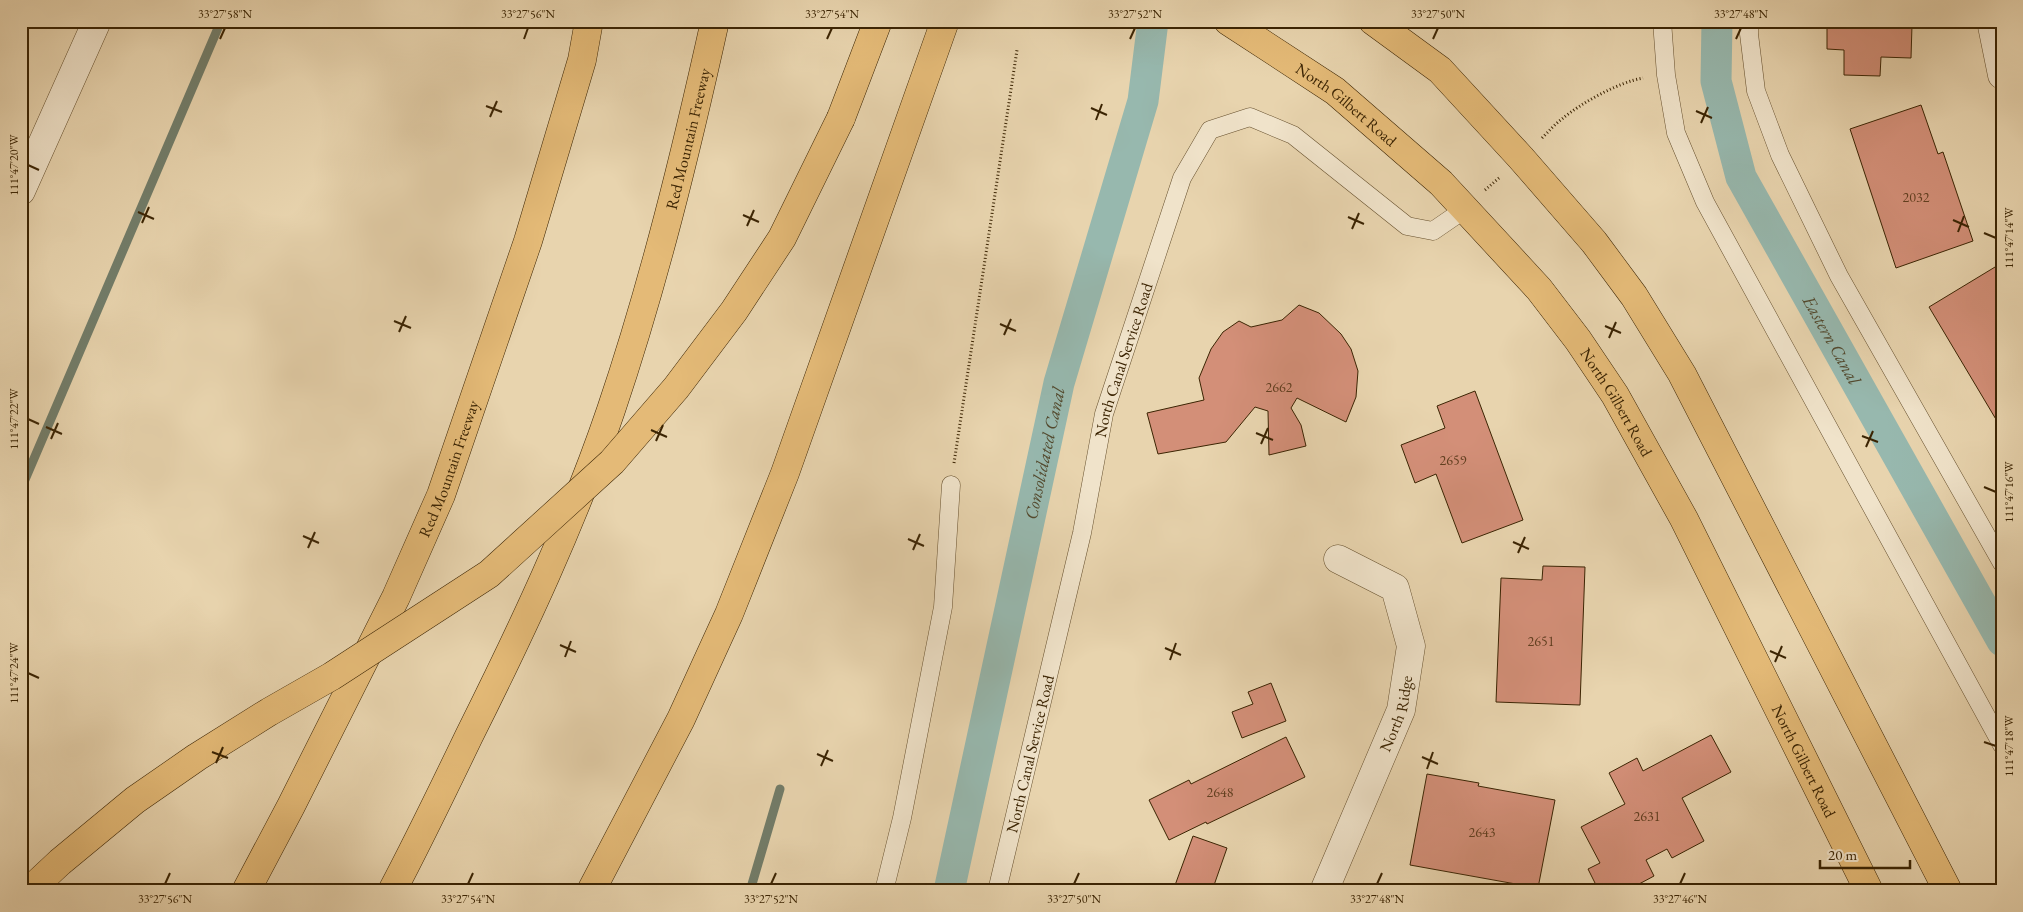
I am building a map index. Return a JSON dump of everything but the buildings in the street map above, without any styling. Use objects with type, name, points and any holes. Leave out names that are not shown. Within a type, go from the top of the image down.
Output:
[{"type":"main road","name":"Red Mountain Freeway","points":[[246,891],[292,806],[391,606],[440,495],[528,241],[582,60],[589,21]]},
{"type":"main road","name":"Red Mountain Freeway","points":[[392,891],[519,636],[562,536],[610,411],[651,283],[697,102],[715,21]]},
{"type":"main road","points":[[29,891],[60,862],[135,800],[189,763],[269,712],[332,676],[488,574],[612,462],[676,388],[734,311],[782,238],[840,118],[878,21]]},
{"type":"main road","points":[[591,891],[681,718],[729,614],[785,473],[945,21]]},
{"type":"main road","points":[[1373,21],[1440,70],[1521,158],[1594,242],[1634,296],[1682,374],[1948,891]]},
{"type":"main road","name":"North Gilbert Road","points":[[1234,25],[1335,91],[1441,183],[1539,289],[1578,340],[1615,395],[1689,528],[1869,891]]},
{"type":"street","points":[[21,191],[97,21]]},
{"type":"street","points":[[1991,21],[2002,75]]},
{"type":"street","name":"North Ridge","points":[[1324,891],[1401,710],[1411,646],[1395,588],[1338,559]]},
{"type":"lane","points":[[1662,21],[1666,75],[1676,133],[1705,202],[2002,745]]},
{"type":"lane","points":[[1749,21],[1756,91],[1780,155],[1839,276],[2002,563]]},
{"type":"lane","name":"North Canal Service Road","points":[[996,891],[1082,533],[1104,414],[1182,178],[1210,130],[1250,117],[1292,135],[1408,226],[1433,231],[1465,209]]},
{"type":"lane","points":[[884,891],[902,818],[943,607],[951,485]]},
{"type":"path","points":[[951,485],[1017,50]]},
{"type":"path","points":[[1465,209],[1563,118],[1600,95],[1636,79],[1666,75]]},
{"type":"waterway","points":[[21,489],[221,21]]},
{"type":"waterway","name":"Consolidated Canal","points":[[949,891],[1059,383],[1143,101],[1153,21]]},
{"type":"waterway","name":"Eastern Canal","points":[[1717,21],[1716,81],[1741,177],[2002,641]]},
{"type":"waterway","points":[[750,891],[780,789]]}]
